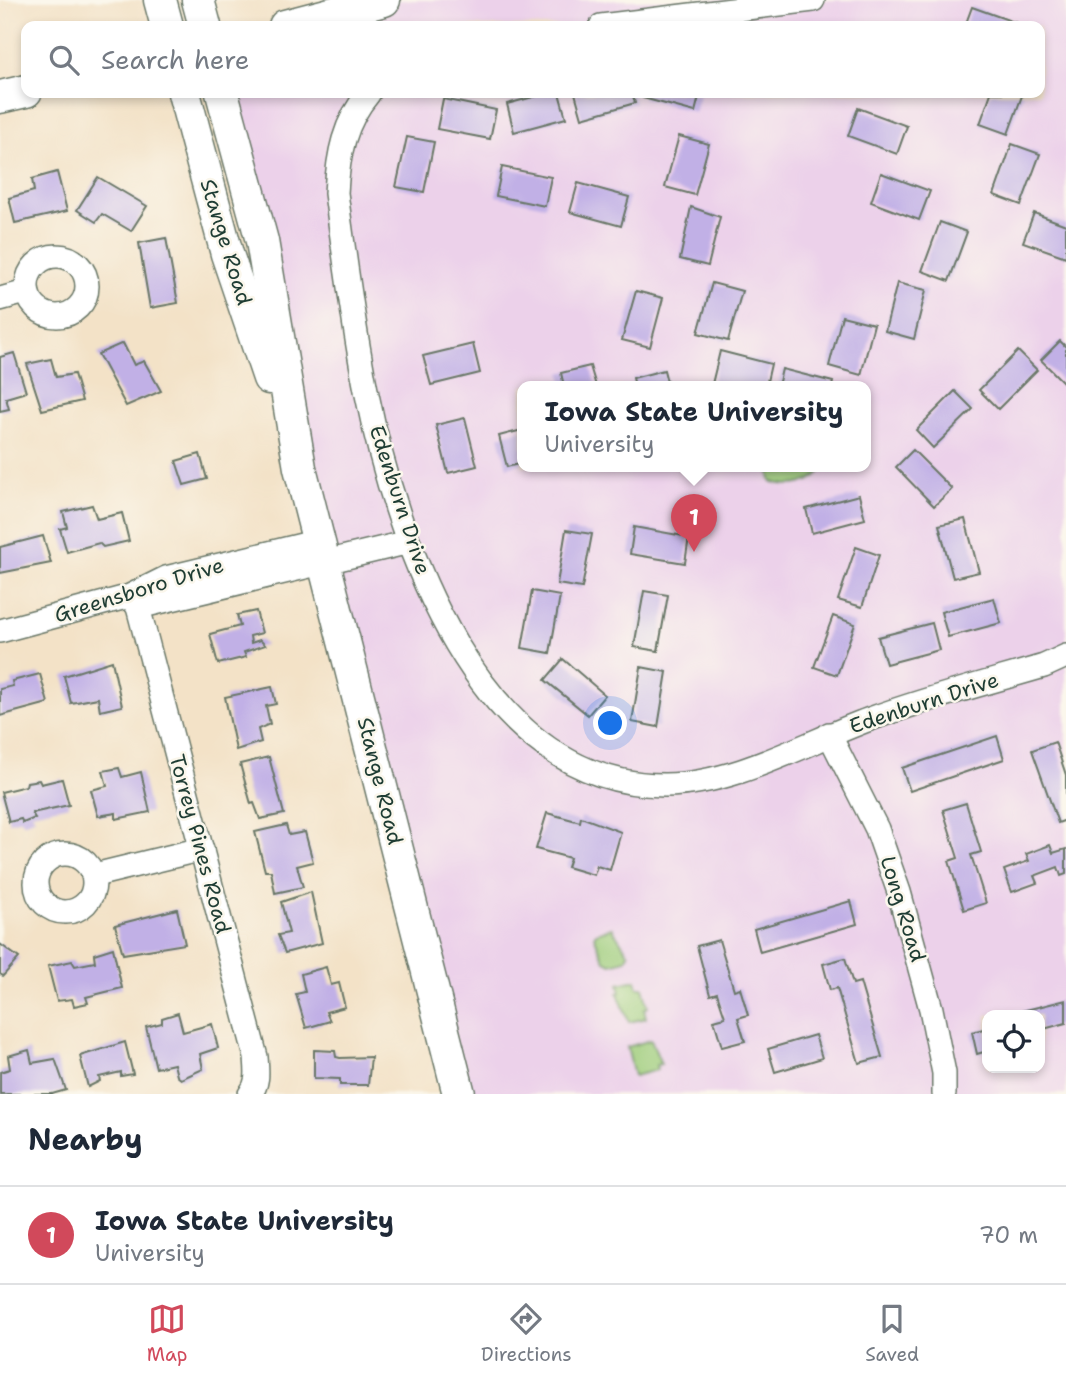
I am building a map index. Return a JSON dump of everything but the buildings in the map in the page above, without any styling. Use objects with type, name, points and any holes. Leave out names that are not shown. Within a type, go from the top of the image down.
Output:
[{"type":"main road","points":[[160,0],[166,21]]},
{"type":"main road","points":[[198,0],[204,21]]},
{"type":"main road","points":[[304,21],[384,0]]},
{"type":"main road","points":[[0,97],[21,92]]},
{"type":"main road","name":"Stange Road","points":[[185,98],[227,254],[300,468],[459,1094]]},
{"type":"main road","name":"Stange Road","points":[[223,98],[262,241],[300,468]]},
{"type":"street","points":[[642,21],[813,0]]},
{"type":"street","name":"Edenburn Drive","points":[[366,98],[345,130],[337,163],[336,193],[366,390],[381,453],[409,542],[458,648],[489,692],[523,727],[557,754],[590,773],[666,785],[718,779],[882,714],[1044,666],[1066,656]]},
{"type":"street","points":[[0,299],[26,292]]},
{"type":"street","name":"Greensboro Drive","points":[[0,631],[134,602],[322,552],[409,542]]},
{"type":"street","name":"Torrey Pines Road","points":[[134,602],[256,1057],[258,1075],[256,1087],[250,1094]]},
{"type":"street","name":"Long Road","points":[[829,734],[877,829],[899,892],[932,1009],[944,1073],[944,1094]]},
{"type":"street","points":[[95,875],[202,849]]},
{"type":"shaded area","points":[[384,0],[1066,0],[1066,1094],[460,1094],[223,98],[1045,98],[1045,21],[304,21]]},
{"type":"green space","points":[[770,472],[820,472],[808,481],[794,485],[771,481]]},
{"type":"green space","points":[[612,928],[629,954],[626,960],[611,964],[605,961],[594,936]]},
{"type":"green space","points":[[636,980],[638,987],[643,987],[648,1007],[644,1009],[646,1018],[629,1022],[618,993],[621,992],[619,984]]},
{"type":"green space","points":[[651,1040],[661,1064],[656,1065],[657,1070],[634,1076],[627,1047]]},
{"type":"place","name":"Iowa State University","points":[[694,552]]}]
